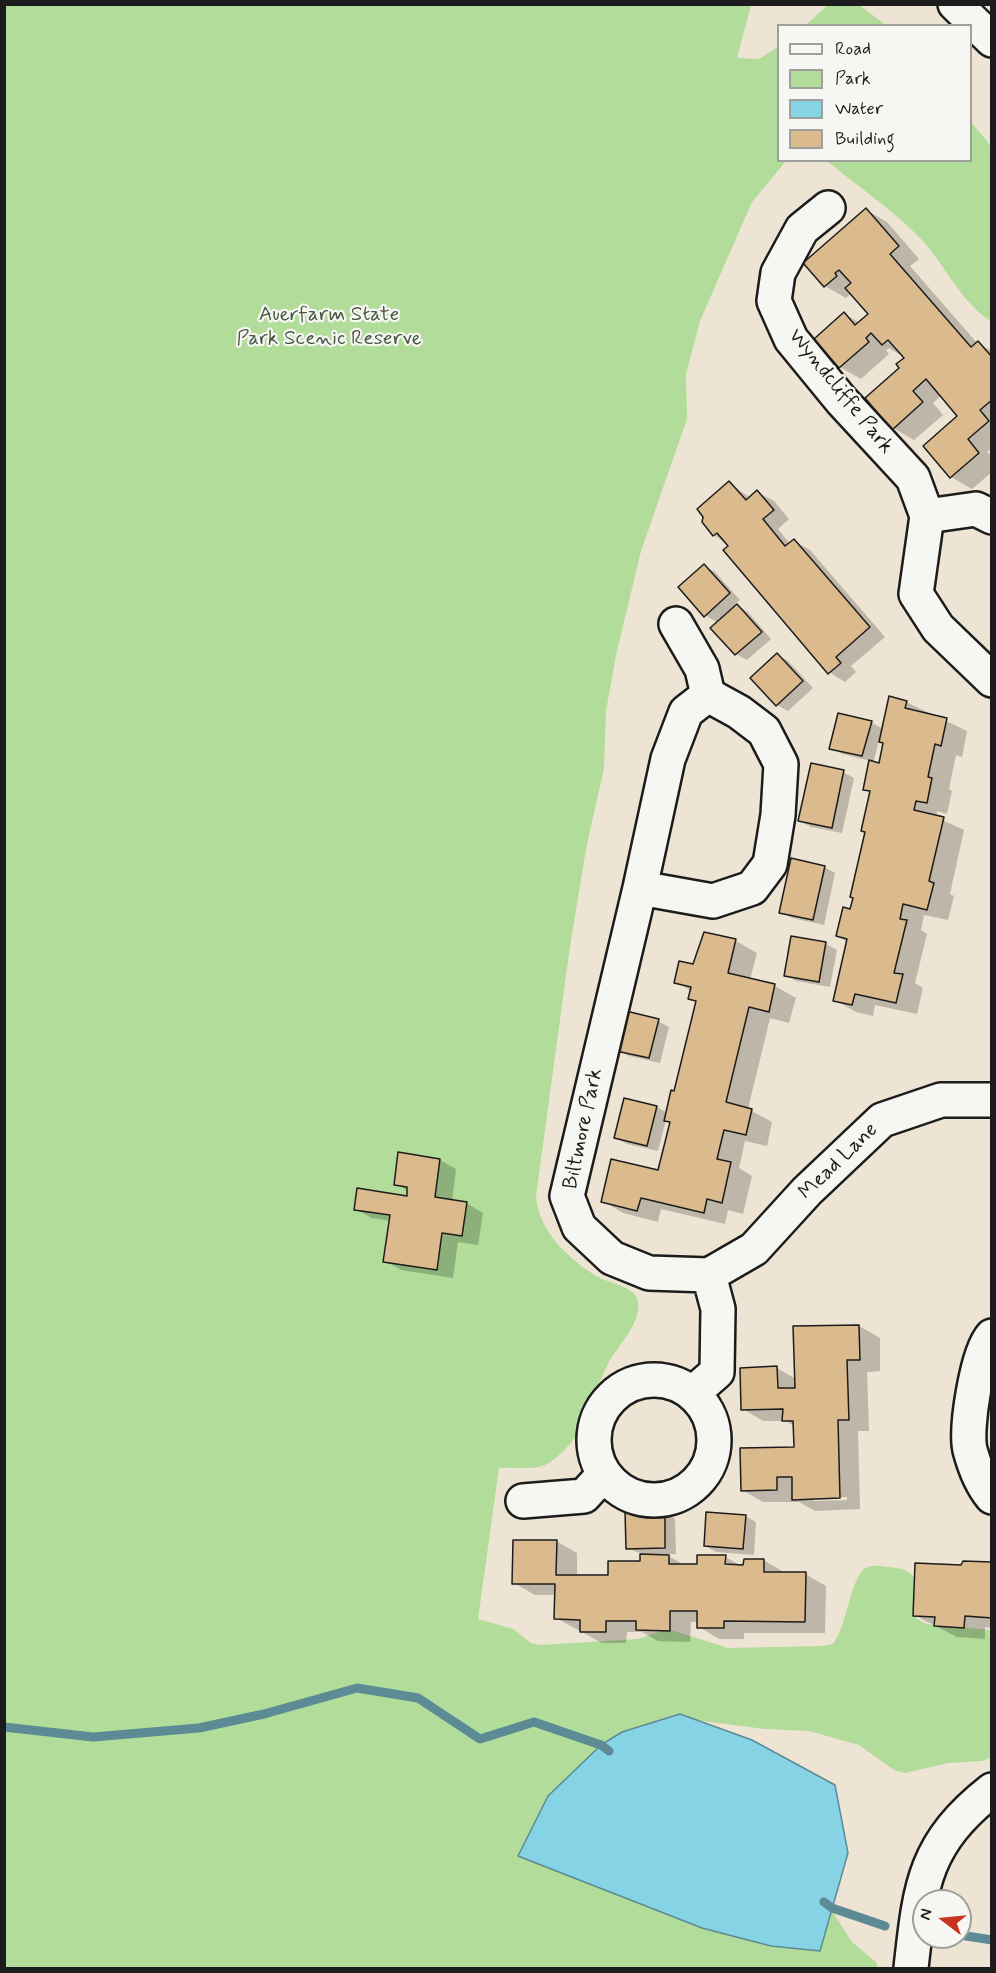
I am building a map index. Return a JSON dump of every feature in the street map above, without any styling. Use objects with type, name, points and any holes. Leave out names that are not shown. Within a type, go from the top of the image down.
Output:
[{"type":"street","points":[[955,4],[992,40]]},
{"type":"street","name":"Wyndcliffe Park","points":[[828,208],[802,229],[778,273],[774,301],[792,339],[841,400],[913,478],[927,516],[915,594],[938,628],[989,670]]},
{"type":"street","points":[[927,516],[976,509],[992,517]]},
{"type":"street","points":[[640,888],[713,901],[752,888],[770,864],[778,815],[781,764],[764,731],[739,712],[708,695],[702,669],[676,624]]},
{"type":"street","name":"Biltmore Park","points":[[708,695],[686,712],[668,759],[567,1196],[579,1227],[612,1258],[650,1273],[709,1275]]},
{"type":"street","name":"Mead Lane","points":[[709,1275],[754,1249],[807,1191],[882,1120],[941,1100],[992,1100]]},
{"type":"street","points":[[693,1393],[717,1372],[718,1309],[709,1275]]},
{"type":"street","points":[[992,1336],[984,1345],[974,1381],[969,1448],[986,1491],[992,1497]]},
{"type":"street","points":[[658,1380],[676,1384],[693,1393],[706,1409],[714,1428],[714,1449],[707,1469],[695,1485],[677,1497],[657,1501],[636,1499],[618,1489],[604,1474],[596,1456],[593,1438],[598,1419],[607,1402],[621,1389],[639,1382],[658,1380]]},
{"type":"street","points":[[523,1502],[584,1496],[604,1474]]},
{"type":"street","points":[[911,1968],[920,1894],[934,1853],[965,1811],[992,1790]]},
{"type":"green space","points":[[829,4],[859,5],[885,24],[807,24]]},
{"type":"green space","name":"Auerfarm State Park Scenic Reserve","points":[[5,5],[751,5],[737,58],[759,59],[777,48],[777,162],[785,162],[752,202],[700,321],[686,374],[687,419],[641,551],[616,655],[606,711],[604,768],[586,849],[570,946],[536,1196],[542,1220],[563,1250],[593,1274],[631,1291],[638,1301],[638,1309],[633,1325],[605,1370],[582,1426],[566,1448],[556,1458],[540,1467],[499,1468],[478,1619],[513,1629],[531,1643],[540,1645],[638,1639],[668,1629],[728,1648],[823,1646],[833,1644],[838,1636],[855,1583],[864,1569],[875,1566],[901,1569],[913,1576],[917,1619],[926,1624],[991,1630],[991,1757],[982,1761],[948,1763],[905,1773],[894,1770],[859,1745],[809,1731],[765,1729],[679,1718],[827,1903],[852,1942],[876,1962],[878,1968],[5,1968]]},
{"type":"green space","points":[[972,123],[991,146],[991,321],[962,294],[920,238],[886,207],[828,162],[972,162]]},
{"type":"water","points":[[680,1714],[752,1740],[835,1785],[848,1853],[820,1951],[771,1946],[702,1928],[518,1856],[548,1796],[601,1745],[622,1732]]},
{"type":"building","points":[[866,208],[899,246],[890,254],[971,347],[978,341],[992,357],[992,400],[980,410],[989,421],[968,439],[979,453],[950,478],[923,446],[957,416],[926,379],[913,391],[923,402],[892,430],[865,398],[899,368],[896,364],[904,358],[888,340],[882,345],[871,333],[866,338],[869,342],[839,368],[814,339],[844,312],[855,325],[868,314],[845,288],[851,283],[839,270],[835,273],[837,276],[824,287],[803,263]]},
{"type":"building","points":[[729,481],[746,500],[757,490],[774,510],[763,519],[785,546],[794,539],[870,627],[836,657],[841,663],[828,674],[723,550],[728,546],[717,533],[713,536],[702,522],[703,517],[697,509]]},
{"type":"building","points":[[704,564],[730,593],[704,617],[678,587]]},
{"type":"building","points":[[737,604],[762,632],[735,655],[710,628]]},
{"type":"building","points":[[777,653],[803,681],[776,706],[750,678]]},
{"type":"building","points":[[889,696],[907,701],[905,708],[947,718],[941,746],[935,744],[928,777],[932,778],[927,803],[916,801],[914,810],[944,817],[929,881],[934,883],[927,910],[903,904],[900,919],[907,920],[894,973],[903,974],[896,1003],[855,994],[852,1005],[833,1001],[847,939],[836,936],[843,907],[850,909],[853,898],[850,897],[865,832],[861,831],[870,791],[863,790],[869,760],[879,763],[883,743],[879,742]]},
{"type":"building","points":[[838,713],[872,721],[862,756],[829,749]]},
{"type":"building","points":[[811,763],[844,770],[832,828],[798,821]]},
{"type":"building","points":[[791,858],[825,866],[813,920],[779,913]]},
{"type":"building","points":[[704,932],[736,939],[728,973],[775,984],[769,1012],[749,1007],[726,1102],[752,1109],[746,1135],[724,1130],[717,1159],[731,1162],[722,1203],[707,1199],[704,1213],[641,1198],[637,1211],[601,1202],[611,1159],[658,1170],[670,1122],[664,1121],[671,1090],[674,1091],[696,1001],[688,999],[691,987],[674,983],[679,961],[693,964]]},
{"type":"building","points":[[791,936],[826,942],[819,982],[784,976]]},
{"type":"building","points":[[626,1011],[659,1019],[649,1058],[616,1051]]},
{"type":"building","points":[[624,1098],[657,1106],[647,1146],[614,1138]]},
{"type":"building","points":[[398,1152],[440,1159],[435,1197],[467,1202],[462,1236],[442,1233],[437,1270],[383,1262],[390,1215],[354,1210],[357,1188],[407,1196],[407,1187],[394,1185]]},
{"type":"building","points":[[859,1325],[860,1360],[847,1360],[849,1420],[838,1420],[840,1498],[792,1500],[792,1477],[777,1477],[777,1490],[741,1491],[740,1448],[794,1447],[793,1421],[782,1421],[783,1409],[741,1410],[740,1368],[777,1366],[778,1388],[795,1388],[793,1326]]},
{"type":"building","points":[[625,1511],[665,1511],[665,1548],[626,1549]]},
{"type":"building","points":[[706,1512],[746,1515],[743,1549],[704,1546]]},
{"type":"building","points":[[513,1540],[557,1540],[556,1575],[608,1575],[608,1561],[640,1561],[640,1554],[669,1555],[669,1564],[697,1564],[697,1555],[726,1555],[725,1564],[743,1565],[744,1559],[764,1559],[764,1572],[806,1572],[805,1622],[724,1621],[724,1628],[697,1628],[697,1611],[670,1611],[670,1631],[636,1630],[636,1621],[606,1621],[606,1632],[580,1632],[580,1620],[554,1619],[555,1584],[512,1584]]},
{"type":"building","points":[[963,1561],[992,1562],[992,1618],[965,1616],[964,1628],[934,1626],[935,1617],[913,1616],[915,1563],[961,1565]]},
{"type":"waterway","points":[[4,1727],[93,1737],[199,1728],[264,1714],[357,1688],[418,1698],[480,1739],[534,1722],[601,1745],[609,1751]]},
{"type":"waterway","points":[[824,1902],[832,1908],[885,1926]]},
{"type":"waterway","points":[[972,1937],[992,1940]]}]
